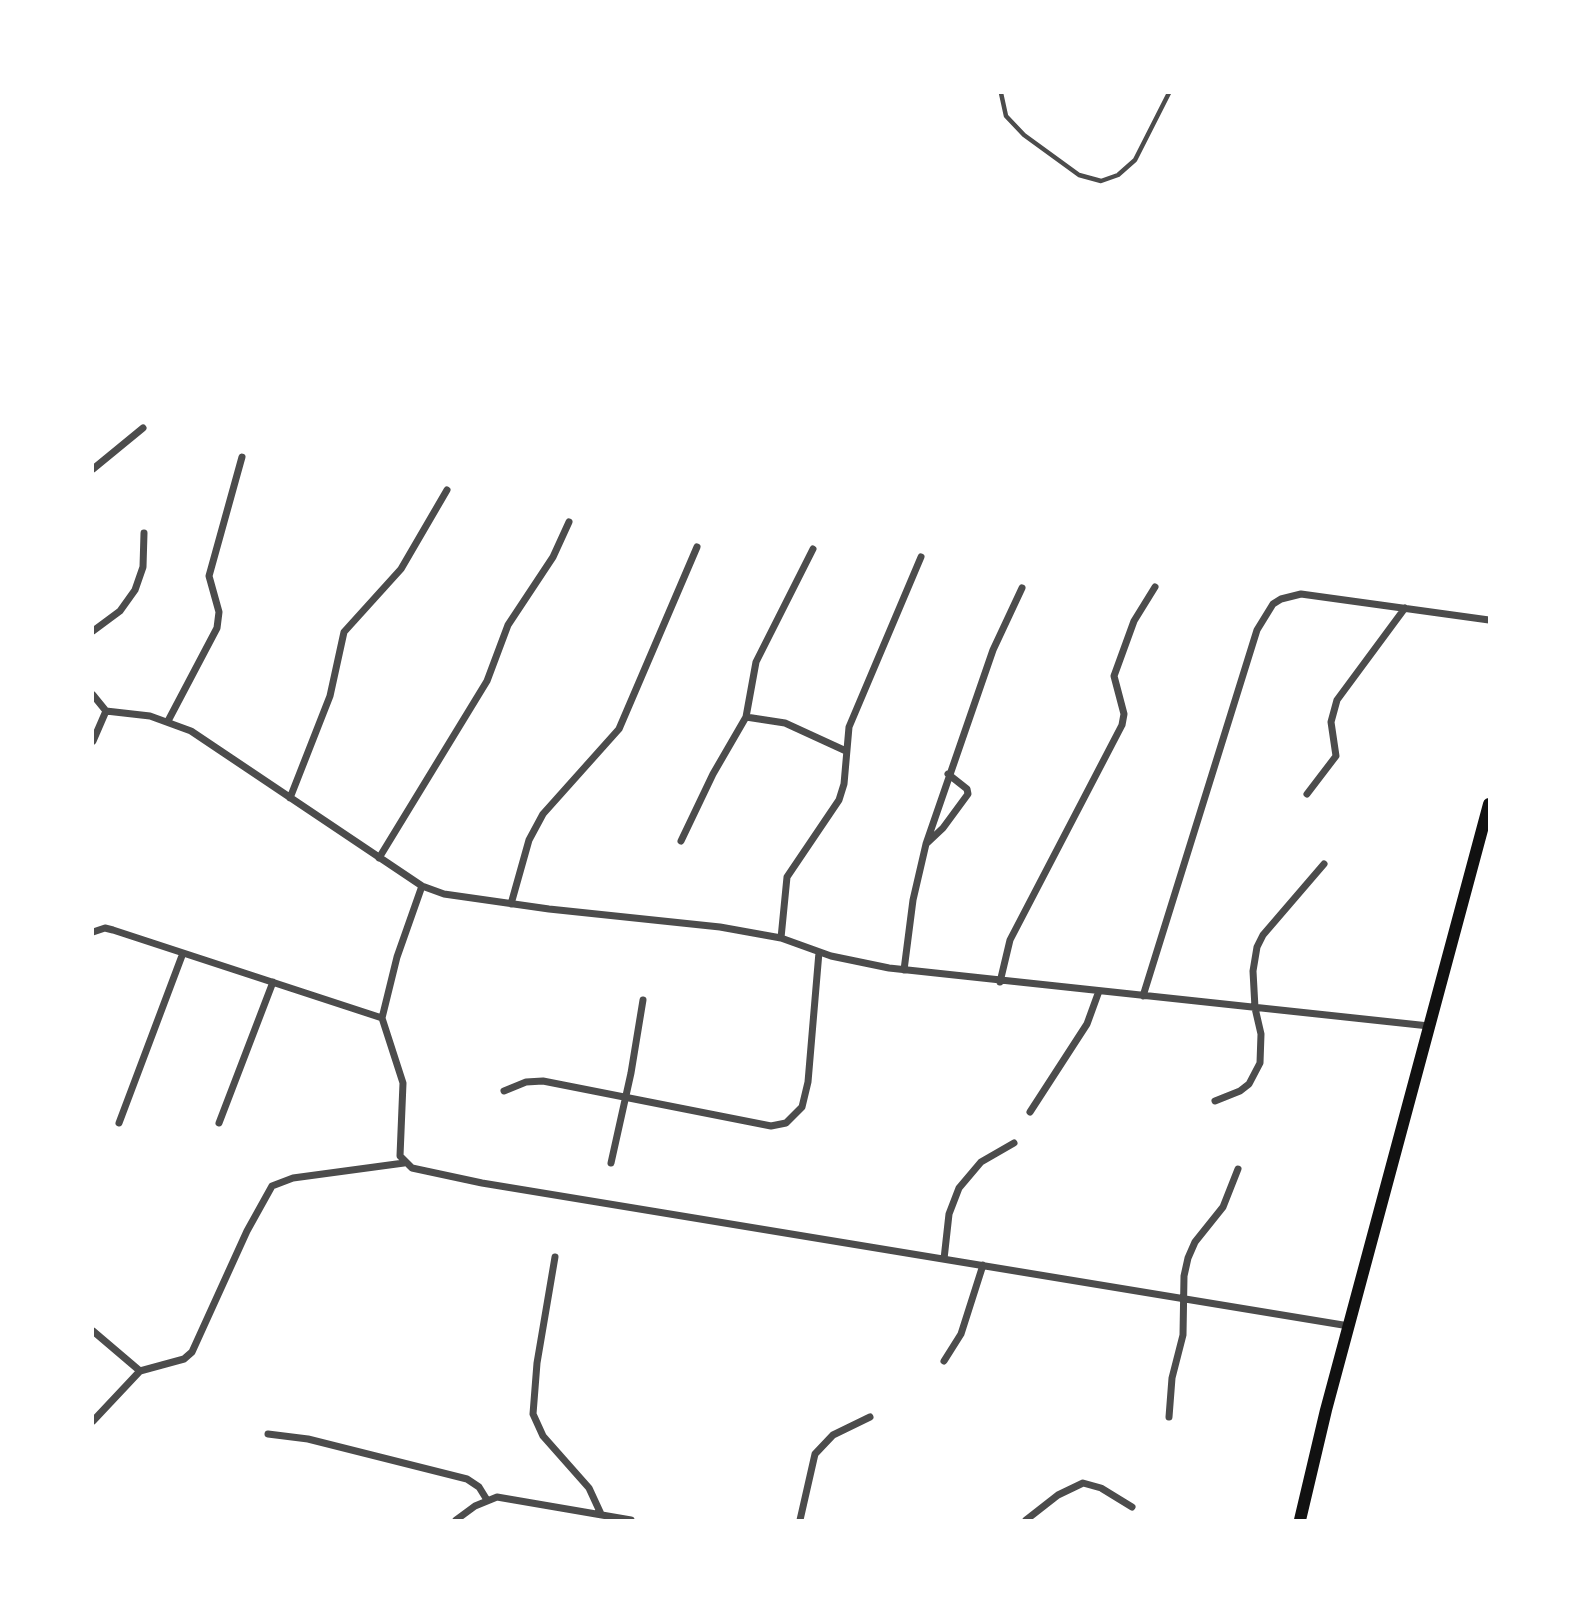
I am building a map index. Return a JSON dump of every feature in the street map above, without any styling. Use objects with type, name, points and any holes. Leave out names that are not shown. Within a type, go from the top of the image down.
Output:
[{"type":"main road","points":[[1300,1520],[1489,804]]},
{"type":"street","points":[[93,469],[142,428]]},
{"type":"street","points":[[168,721],[218,628],[219,612],[209,576],[242,457]]},
{"type":"street","points":[[290,798],[326,707],[344,632],[401,569],[447,489]]},
{"type":"street","points":[[379,858],[487,681],[508,625],[553,557],[569,522]]},
{"type":"street","points":[[93,631],[120,611],[135,590],[143,566],[144,533]]},
{"type":"street","points":[[511,904],[529,840],[543,814],[619,729],[697,547]]},
{"type":"street","points":[[681,841],[713,774],[746,717],[756,662],[813,548]]},
{"type":"street","points":[[781,938],[787,877],[839,800],[844,784],[849,727],[921,557]]},
{"type":"street","points":[[1000,982],[1014,931],[1122,725],[1124,715],[1114,676],[1133,621],[1155,587]]},
{"type":"street","points":[[904,970],[913,900],[926,844],[993,650],[1022,588]]},
{"type":"street","points":[[1143,996],[1257,630],[1268,611],[1281,598],[1301,594],[1489,620]]},
{"type":"street","points":[[1307,794],[1336,756],[1331,722],[1337,700],[1405,608]]},
{"type":"street","points":[[93,695],[106,711]]},
{"type":"street","points":[[106,711],[126,711],[168,721],[205,739],[422,886],[457,897],[720,927],[781,938],[820,952],[904,970],[1429,1026]]},
{"type":"street","points":[[93,741],[106,711]]},
{"type":"street","points":[[746,717],[785,723],[846,751]]},
{"type":"street","points":[[926,844],[943,828],[967,797],[967,789],[948,774]]},
{"type":"street","points":[[1215,1101],[1240,1091],[1256,1074],[1261,1049],[1253,971],[1263,935],[1324,864]]},
{"type":"street","points":[[404,1163],[399,1149],[403,1083],[382,1018],[397,957],[422,886]]},
{"type":"street","points":[[93,932],[105,928],[382,1018]]},
{"type":"street","points":[[504,1091],[526,1082],[543,1081],[771,1126],[786,1123],[795,1117],[802,1107],[812,1061],[820,952]]},
{"type":"street","points":[[119,1123],[183,953]]},
{"type":"street","points":[[219,1123],[273,982]]},
{"type":"street","points":[[1030,1112],[1087,1024],[1099,991]]},
{"type":"street","points":[[611,1163],[623,1097],[631,1073],[643,1000]]},
{"type":"street","points":[[944,1259],[949,1214],[959,1188],[981,1162],[1014,1143]]},
{"type":"street","points":[[93,1421],[140,1371],[176,1363],[192,1352],[247,1231],[272,1186],[293,1178],[404,1163],[420,1171],[482,1183],[1350,1326]]},
{"type":"street","points":[[1169,1417],[1172,1378],[1183,1335],[1182,1300],[1188,1258],[1195,1242],[1223,1208],[1238,1169]]},
{"type":"street","points":[[555,1257],[537,1363],[533,1414],[543,1436],[589,1488],[601,1514]]},
{"type":"street","points":[[944,1361],[961,1334],[983,1265]]},
{"type":"street","points":[[93,1331],[140,1371]]},
{"type":"street","points":[[800,1520],[815,1454],[833,1435],[870,1417]]},
{"type":"street","points":[[268,1434],[307,1439],[467,1479],[479,1486],[487,1500]]},
{"type":"street","points":[[1026,1520],[1058,1495],[1083,1483],[1101,1488],[1132,1507]]},
{"type":"street","points":[[456,1520],[487,1500],[509,1497],[631,1520]]},
{"type":"lane","points":[[1001,93],[1002,108],[1018,130],[1079,175],[1101,181],[1118,174],[1135,160],[1169,93]]}]
